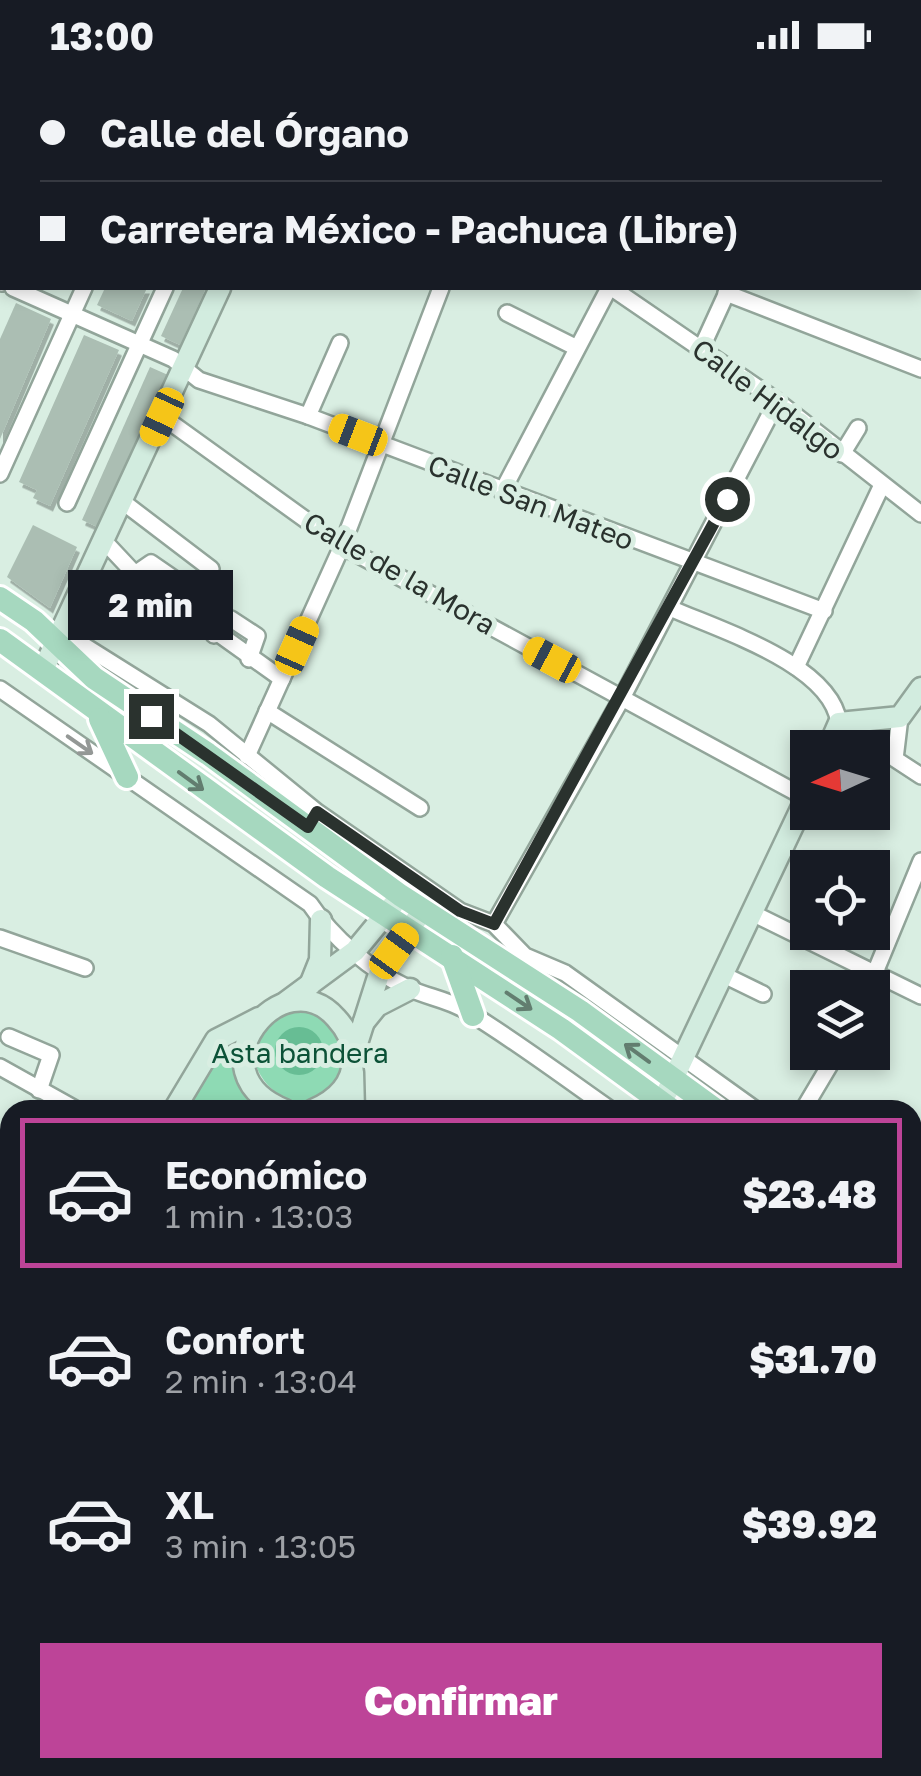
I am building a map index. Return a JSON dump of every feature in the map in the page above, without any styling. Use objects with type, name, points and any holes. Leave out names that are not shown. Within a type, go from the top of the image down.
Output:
[{"type":"main road","points":[[0,598],[60,638],[94,678],[312,819],[521,962],[702,1100]]},
{"type":"main road","points":[[0,640],[99,716],[657,1100]]},
{"type":"main road","points":[[99,716],[126,777]]},
{"type":"main road","points":[[452,956],[472,1015]]},
{"type":"street","name":"Calle San Mateo","points":[[24,290],[139,344],[199,380],[384,444],[502,492],[824,611]]},
{"type":"street","points":[[0,474],[83,290]]},
{"type":"street","points":[[67,503],[163,290]]},
{"type":"street","points":[[43,670],[219,290]]},
{"type":"street","points":[[247,756],[342,546],[384,444],[439,290]]},
{"type":"street","points":[[502,492],[609,290]]},
{"type":"street","name":"Calle Hidalgo","points":[[613,290],[778,401],[881,487],[921,514]]},
{"type":"street","points":[[702,347],[727,290],[921,369]]},
{"type":"street","points":[[507,313],[577,348]]},
{"type":"street","points":[[308,416],[340,343]]},
{"type":"street","points":[[494,924],[622,698],[778,401]]},
{"type":"street","name":"Calle de la Mora","points":[[162,417],[342,546],[790,787]]},
{"type":"street","points":[[842,454],[858,428]]},
{"type":"street","points":[[796,667],[881,487]]},
{"type":"street","points":[[124,502],[211,569]]},
{"type":"street","points":[[105,542],[134,574],[151,563],[180,582],[170,600],[214,635],[282,679]]},
{"type":"street","points":[[670,608],[796,667],[822,685],[837,706],[836,730]]},
{"type":"street","points":[[214,635],[230,620],[257,636],[249,659]]},
{"type":"street","points":[[60,638],[209,724],[312,819]]},
{"type":"street","points":[[921,688],[900,718],[895,760],[921,776]]},
{"type":"street","points":[[0,689],[310,904],[354,952],[380,971],[410,990],[443,997],[596,1100]]},
{"type":"street","points":[[267,711],[420,808]]},
{"type":"street","points":[[839,723],[900,718]]},
{"type":"street","points":[[668,1100],[790,830]]},
{"type":"street","points":[[876,970],[921,861]]},
{"type":"street","points":[[180,1100],[216,1040],[285,1003],[354,952],[406,886]]},
{"type":"street","points":[[332,1100],[344,1088],[380,971],[430,903],[494,924],[521,962],[565,972],[743,1100]]},
{"type":"street","points":[[750,912],[790,932]]},
{"type":"street","points":[[309,986],[320,960],[321,920]]},
{"type":"street","points":[[0,938],[85,968]]},
{"type":"street","points":[[826,950],[864,970]]},
{"type":"street","points":[[724,975],[763,994]]},
{"type":"street","points":[[890,982],[921,996]]},
{"type":"street","points":[[360,1028],[377,1006],[410,990]]},
{"type":"street","points":[[285,1003],[309,1002],[332,1012],[347,1031],[354,1100]]},
{"type":"street","points":[[260,1017],[249,1033],[244,1052],[245,1072],[264,1100]]},
{"type":"street","points":[[9,1037],[52,1055],[39,1090]]},
{"type":"street","points":[[0,1068],[58,1100]]},
{"type":"street","points":[[810,1100],[827,1070]]},
{"type":"green space","name":"Asta bandera","points":[[280,1008],[326,1012],[348,1053],[337,1083],[325,1096],[291,1100],[271,1088],[261,1076],[252,1043]]},
{"type":"green space","points":[[233,1037],[234,1066],[256,1100],[188,1100],[214,1055]]},
{"type":"shaded area","points":[[299,1027],[316,1034],[323,1051],[316,1068],[299,1075],[282,1068],[275,1051],[282,1034]]},
{"type":"building","points":[[104,290],[146,290],[132,321],[97,305]]},
{"type":"building","points":[[182,290],[205,290],[180,345],[161,336]]},
{"type":"building","points":[[16,303],[51,319],[0,439],[0,339]]},
{"type":"building","points":[[84,335],[119,350],[50,506],[33,498],[37,490],[19,482]]},
{"type":"building","points":[[150,367],[168,375],[100,528],[82,520]]},
{"type":"building","points":[[33,525],[77,547],[50,608],[7,577]]},
{"type":"route","points":[[151,716],[308,827],[317,812],[460,911],[494,924],[622,698],[727,499]]}]
